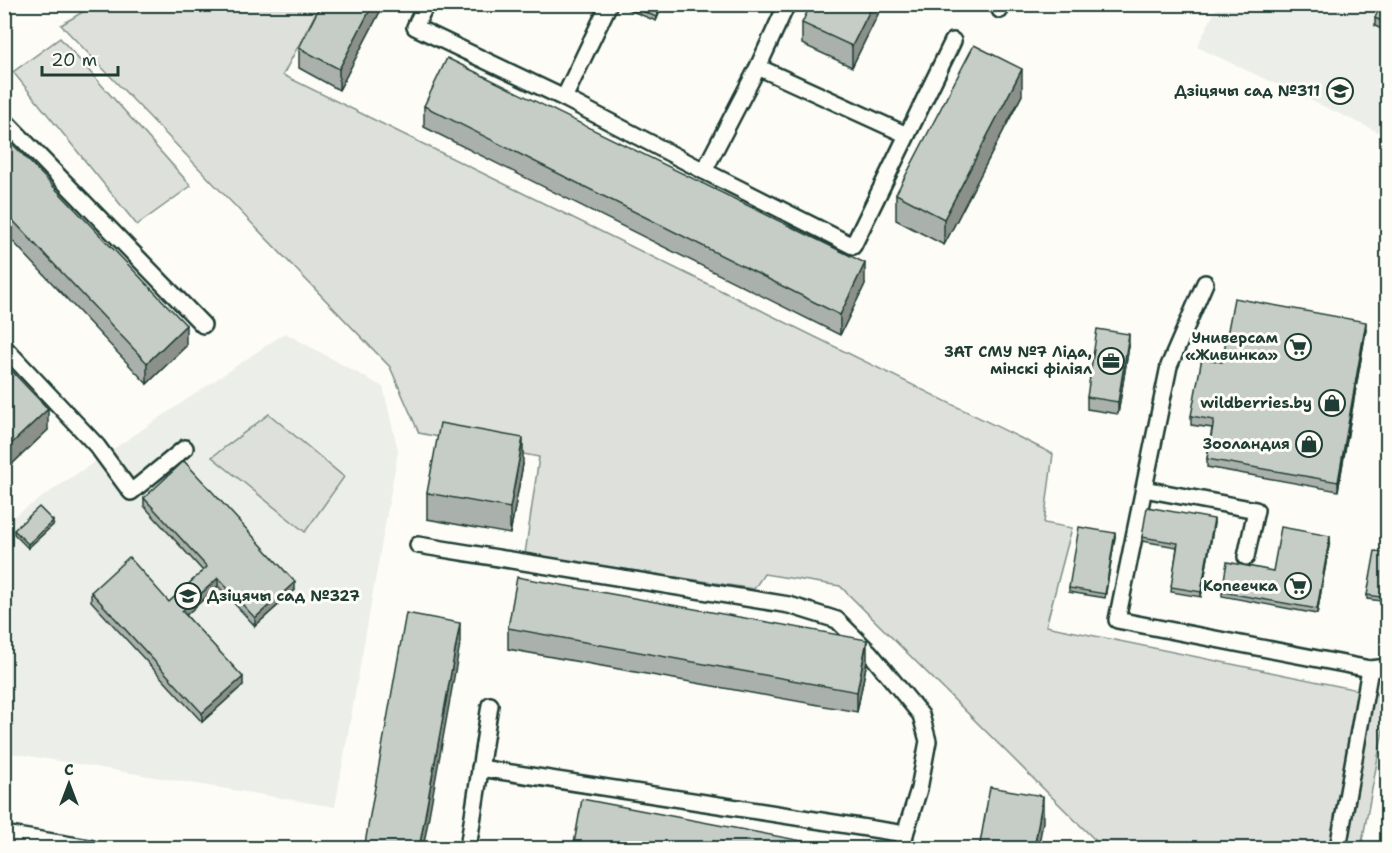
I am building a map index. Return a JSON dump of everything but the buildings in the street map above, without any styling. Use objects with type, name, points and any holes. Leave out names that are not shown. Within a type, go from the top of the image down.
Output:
[{"type":"lane","points":[[426,4],[415,27],[564,98],[853,246],[953,41]]},
{"type":"lane","points":[[564,98],[609,4]]},
{"type":"lane","points":[[704,171],[758,67],[787,4]]},
{"type":"lane","points":[[758,67],[907,135]]},
{"type":"lane","points":[[4,120],[203,325]]},
{"type":"lane","points":[[1205,283],[1169,366],[1117,620],[1370,669],[1388,667]]},
{"type":"lane","points":[[4,347],[97,446],[131,492],[185,448]]},
{"type":"lane","points":[[1144,489],[1257,510],[1246,557]]},
{"type":"lane","points":[[418,545],[789,604],[837,620],[870,653],[921,715],[928,741],[919,789],[904,842],[480,768]]},
{"type":"lane","points":[[1338,849],[1370,669]]},
{"type":"lane","points":[[468,849],[490,705]]},
{"type":"lane","points":[[4,834],[90,849]]},
{"type":"shaded area","points":[[94,5],[320,5],[283,75],[1053,454],[1044,523],[1072,528],[1046,626],[1387,696],[1387,709],[1361,848],[1094,848],[1095,840],[840,586],[764,574],[754,589],[525,554],[539,457],[419,433],[390,367],[61,25]]},
{"type":"shaded area","name":"Дзіцячы сад №311","points":[[1218,5],[1387,5],[1387,136],[1197,47]]},
{"type":"shaded area","points":[[60,38],[191,186],[137,225],[13,72]]},
{"type":"shaded area","name":"Дзіцячы сад №327","points":[[285,333],[383,387],[398,451],[335,807],[5,752],[4,523]]},
{"type":"shaded area","points":[[269,414],[344,477],[305,532],[212,457]]},
{"type":"place","name":"Дзіцячы сад №311","points":[[1340,91]]},
{"type":"place","name":"Универсам «Живинка»","points":[[1298,347]]},
{"type":"place","name":"ЗАТ СМУ №7 Ліда, мінскі філіял","points":[[1111,361]]},
{"type":"place","name":"wildberries.by","points":[[1332,403]]},
{"type":"place","name":"Зооландия","points":[[1309,444]]},
{"type":"place","name":"Копеечка","points":[[1298,586]]},
{"type":"place","name":"Дзіцячы сад №327","points":[[188,596]]}]
